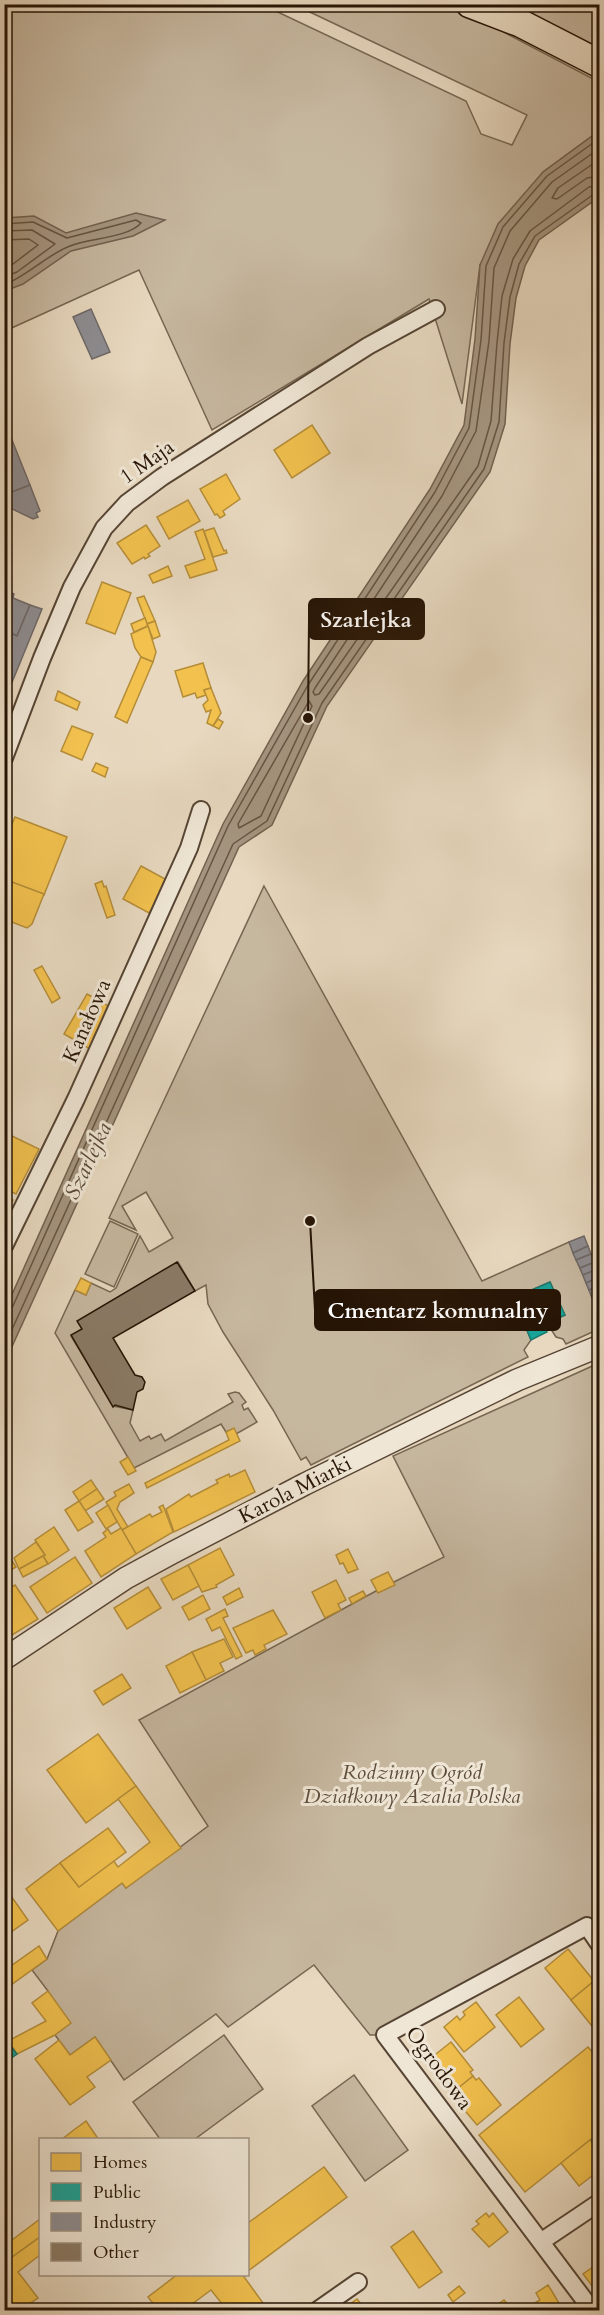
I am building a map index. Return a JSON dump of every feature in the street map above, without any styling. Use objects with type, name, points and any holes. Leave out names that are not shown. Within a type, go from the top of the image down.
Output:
[{"type":"main road","points":[[470,4],[520,23],[600,64]]},
{"type":"main road","points":[[496,4],[520,23]]},
{"type":"street","name":"1 Maja","points":[[4,758],[72,587],[104,528],[127,503],[162,477],[368,346],[436,309]]},
{"type":"street","name":"Kanałowa","points":[[4,1246],[76,1099],[189,848],[201,810]]},
{"type":"street","name":"Karola Miarki","points":[[4,1659],[126,1578],[172,1552],[517,1380],[600,1346]]},
{"type":"street","name":"Ogrodowa","points":[[592,2310],[385,2035],[587,1926],[600,1945]]},
{"type":"street","points":[[542,2241],[600,2202]]},
{"type":"street","points":[[318,2310],[358,2282]]},
{"type":"green space","points":[[4,5],[263,5],[466,101],[481,134],[512,145],[527,115],[295,5],[452,5],[599,82],[599,131],[543,172],[480,265],[462,404],[429,299],[212,430],[139,270],[5,331]]},
{"type":"green space","points":[[512,5],[599,5],[599,51],[544,24]]},
{"type":"green space","points":[[264,886],[482,1281],[569,1242],[600,1316],[599,1329],[566,1344],[563,1339],[556,1337],[547,1323],[565,1315],[550,1282],[514,1298],[531,1340],[524,1350],[528,1357],[311,1465],[306,1457],[301,1460],[273,1410],[223,1332],[208,1304],[206,1285],[195,1291],[178,1262],[78,1321],[82,1329],[71,1336],[113,1406],[133,1410],[130,1423],[140,1441],[149,1436],[151,1439],[161,1434],[165,1441],[233,1402],[228,1394],[235,1392],[239,1393],[246,1402],[242,1405],[244,1410],[248,1408],[257,1422],[236,1434],[233,1429],[226,1432],[221,1424],[134,1468],[55,1333],[75,1290],[86,1295],[91,1283],[110,1292],[116,1288],[140,1236],[149,1252],[173,1238],[146,1192],[122,1206],[136,1230],[109,1218]]},
{"type":"green space","points":[[110,1221],[138,1234],[114,1287],[85,1274]]},
{"type":"green space","name":"Rodzinny Ogród Działkowy Azalia Polska","points":[[599,1363],[599,1945],[587,1927],[385,2035],[370,2035],[314,1965],[228,2027],[216,2014],[124,2080],[95,2037],[70,2055],[55,2035],[48,1991],[32,1970],[47,1959],[58,1931],[122,1883],[126,1888],[208,1826],[139,1720],[376,1591],[444,1557],[393,1456]]},
{"type":"green space","points":[[224,2035],[263,2089],[196,2138],[159,2138],[133,2102]]},
{"type":"green space","points":[[354,2075],[408,2150],[365,2181],[312,2106]]},
{"type":"water","points":[[599,131],[599,197],[539,240],[525,266],[516,298],[510,344],[505,424],[490,472],[327,706],[272,825],[239,847],[5,1362],[5,1310],[223,824],[303,681],[430,489],[464,425],[475,339],[480,265],[498,224],[543,172]]},
{"type":"water","points":[[136,213],[165,220],[133,236],[71,251],[23,284],[5,291],[5,218],[34,216],[66,233]]},
{"type":"building: Homes","points":[[312,425],[330,453],[292,478],[274,450]]},
{"type":"building: Homes","points":[[226,474],[240,499],[223,511],[225,515],[220,518],[217,514],[215,515],[200,489]]},
{"type":"building: Homes","points":[[188,500],[200,521],[169,539],[157,517]]},
{"type":"building: Homes","points":[[146,525],[160,546],[148,554],[150,556],[132,564],[117,543]]},
{"type":"building: Homes","points":[[214,528],[227,553],[213,557],[204,531]]},
{"type":"building: Homes","points":[[203,529],[217,570],[190,578],[185,566],[205,559],[195,532]]},
{"type":"building: Homes","points":[[168,566],[172,576],[153,583],[149,575]]},
{"type":"building: Homes","points":[[102,582],[131,593],[115,634],[86,623]]},
{"type":"building: Homes","points":[[144,596],[155,621],[147,624],[137,598]]},
{"type":"building: Homes","points":[[145,618],[148,626],[134,632],[131,624]]},
{"type":"building: Homes","points":[[155,621],[160,636],[153,639],[147,624]]},
{"type":"building: Homes","points":[[148,626],[156,652],[153,662],[141,657],[135,648],[131,634]]},
{"type":"building: Homes","points":[[141,657],[153,662],[127,723],[115,717]]},
{"type":"building: Homes","points":[[203,663],[211,688],[204,690],[206,695],[197,698],[195,693],[183,697],[175,671]]},
{"type":"building: Homes","points":[[211,688],[221,713],[213,726],[207,723],[211,710],[206,712],[203,705],[208,700],[204,690]]},
{"type":"building: Homes","points":[[58,691],[80,702],[77,710],[55,700]]},
{"type":"building: Homes","points":[[218,719],[223,722],[219,729],[213,726]]},
{"type":"building: Homes","points":[[72,726],[93,734],[82,760],[61,751]]},
{"type":"building: Homes","points":[[96,763],[108,768],[105,777],[92,771]]},
{"type":"building: Homes","points":[[15,817],[67,837],[44,895],[4,879],[4,843]]},
{"type":"building: Homes","points":[[141,866],[167,880],[149,913],[123,899]]},
{"type":"building: Homes","points":[[4,879],[44,894],[32,924],[27,928],[4,919]]},
{"type":"building: Homes","points":[[102,881],[104,887],[106,886],[115,915],[107,918],[95,884]]},
{"type":"building: Homes","points":[[42,966],[60,998],[52,1003],[34,970]]},
{"type":"building: Homes","points":[[87,994],[114,1009],[90,1049],[64,1034]]},
{"type":"building: Homes","points":[[12,1136],[39,1149],[16,1194],[4,1188],[4,1150]]},
{"type":"building: Homes","points":[[4,1196],[13,1200],[4,1218]]},
{"type":"building: Homes","points":[[81,1278],[91,1283],[86,1295],[75,1290]]},
{"type":"building: Homes","points":[[234,1428],[240,1441],[147,1488],[145,1483],[229,1440],[226,1432]]},
{"type":"building: Homes","points":[[128,1457],[136,1471],[128,1475],[120,1462]]},
{"type":"building: Homes","points":[[245,1470],[255,1492],[174,1532],[166,1509],[189,1494],[191,1497],[218,1483],[216,1480]]},
{"type":"building: Homes","points":[[91,1480],[97,1489],[79,1501],[73,1492]]},
{"type":"building: Homes","points":[[129,1484],[134,1493],[120,1502],[117,1509],[128,1527],[122,1530],[106,1502],[116,1496],[114,1492]]},
{"type":"building: Homes","points":[[97,1489],[104,1499],[85,1511],[79,1501]]},
{"type":"building: Homes","points":[[79,1501],[93,1522],[78,1531],[65,1510]]},
{"type":"building: Homes","points":[[108,1505],[117,1522],[106,1529],[96,1513]]},
{"type":"building: Homes","points":[[163,1505],[173,1532],[136,1554],[122,1530],[150,1514],[152,1517],[162,1512],[159,1507]]},
{"type":"building: Homes","points":[[54,1527],[69,1550],[48,1564],[35,1540]]},
{"type":"building: Homes","points":[[121,1528],[136,1554],[101,1577],[85,1551],[106,1537],[103,1533],[108,1529],[111,1534]]},
{"type":"building: Homes","points":[[36,1542],[45,1555],[19,1569],[14,1558]]},
{"type":"building: Homes","points":[[4,1548],[16,1567],[4,1574]]},
{"type":"building: Homes","points":[[220,1548],[234,1575],[216,1585],[217,1587],[202,1592],[188,1565]]},
{"type":"building: Homes","points":[[348,1549],[358,1569],[348,1573],[336,1555]]},
{"type":"building: Homes","points":[[43,1556],[48,1564],[23,1577],[19,1569]]},
{"type":"building: Homes","points":[[75,1557],[92,1583],[47,1613],[30,1587]]},
{"type":"building: Homes","points":[[188,1565],[199,1586],[173,1600],[161,1579]]},
{"type":"building: Homes","points":[[388,1572],[395,1585],[378,1593],[371,1580]]},
{"type":"building: Homes","points":[[336,1580],[346,1600],[338,1604],[341,1610],[325,1618],[312,1592]]},
{"type":"building: Homes","points":[[15,1585],[38,1619],[4,1640],[4,1591]]},
{"type":"building: Homes","points":[[148,1587],[161,1608],[127,1629],[114,1608]]},
{"type":"building: Homes","points":[[239,1588],[243,1597],[227,1605],[223,1597]]},
{"type":"building: Homes","points":[[363,1591],[366,1596],[352,1604],[349,1598]]},
{"type":"building: Homes","points":[[203,1595],[210,1609],[189,1620],[182,1607]]},
{"type":"building: Homes","points":[[225,1609],[228,1616],[223,1618],[242,1656],[236,1659],[220,1627],[212,1631],[206,1619]]},
{"type":"building: Homes","points":[[273,1610],[287,1634],[264,1645],[266,1649],[255,1655],[253,1650],[246,1653],[233,1628]]},
{"type":"building: Homes","points":[[224,1639],[233,1657],[220,1663],[224,1671],[206,1680],[192,1652]]},
{"type":"building: Homes","points":[[192,1652],[206,1680],[180,1693],[166,1666]]},
{"type":"building: Homes","points":[[122,1674],[131,1688],[103,1705],[94,1691]]},
{"type":"building: Homes","points":[[98,1734],[136,1786],[86,1823],[47,1770]]},
{"type":"building: Homes","points":[[136,1786],[181,1848],[126,1888],[122,1883],[58,1931],[26,1889],[60,1863],[79,1887],[113,1860],[118,1867],[150,1842],[118,1799]]},
{"type":"building: Homes","points":[[108,1828],[126,1852],[79,1887],[60,1863]]},
{"type":"building: Homes","points":[[4,1886],[28,1920],[4,1937]]},
{"type":"building: Homes","points":[[39,1946],[47,1959],[4,1990],[4,1971]]},
{"type":"building: Homes","points":[[568,1949],[594,1981],[571,2000],[545,1968]]},
{"type":"building: Homes","points":[[594,1981],[600,1988],[600,2029],[596,2031],[571,2000]]},
{"type":"building: Homes","points":[[48,1991],[71,2023],[55,2035],[17,2054],[8,2041],[46,2021],[32,2003]]},
{"type":"building: Homes","points":[[519,1997],[544,2029],[521,2047],[496,2015]]},
{"type":"building: Homes","points":[[476,2002],[495,2027],[464,2052],[444,2027],[457,2016],[460,2020],[465,2015],[463,2012]]},
{"type":"building: Homes","points":[[95,2037],[111,2060],[87,2077],[95,2087],[70,2105],[35,2059],[59,2040],[70,2055]]},
{"type":"building: Homes","points":[[451,2042],[473,2070],[470,2072],[473,2076],[451,2094],[426,2062]]},
{"type":"building: Homes","points":[[588,2047],[600,2061],[600,2132],[525,2192],[479,2135]]},
{"type":"building: Homes","points":[[473,2076],[476,2080],[479,2078],[501,2105],[477,2125],[451,2094]]},
{"type":"building: Homes","points":[[86,2121],[98,2138],[64,2138]]},
{"type":"building: Homes","points":[[600,2132],[600,2151],[590,2140]]},
{"type":"building: Homes","points":[[590,2140],[600,2151],[600,2172],[579,2186],[561,2163]]},
{"type":"building: Homes","points":[[324,2167],[347,2197],[249,2270],[249,2222]]},
{"type":"building: Homes","points":[[486,2213],[489,2217],[493,2213],[508,2232],[489,2247],[472,2229],[479,2224],[476,2221]]},
{"type":"building: Homes","points":[[39,2220],[39,2238],[4,2263],[4,2246]]},
{"type":"building: Homes","points":[[413,2231],[442,2272],[419,2288],[391,2247]]},
{"type":"building: Homes","points":[[39,2238],[39,2256],[18,2272],[38,2298],[20,2310],[5,2310],[4,2263]]},
{"type":"building: Homes","points":[[593,2267],[598,2273],[600,2272],[600,2296],[583,2274]]},
{"type":"building: Homes","points":[[175,2276],[243,2276],[268,2310],[227,2310],[211,2290],[184,2310],[158,2310],[148,2297]]},
{"type":"building: Homes","points":[[548,2285],[563,2310],[537,2310],[533,2304],[540,2300],[536,2293]]},
{"type":"building: Homes","points":[[459,2286],[465,2293],[453,2302],[448,2295]]},
{"type":"building: Homes","points":[[357,2299],[366,2310],[342,2310]]},
{"type":"building: Homes","points":[[504,2300],[510,2307],[506,2310],[490,2310]]},
{"type":"building: Public","points":[[550,1282],[565,1315],[544,1324],[547,1332],[531,1340],[513,1298]]},
{"type":"building: Public","points":[[4,2037],[17,2054],[4,2063]]},
{"type":"building: Industry","points":[[91,309],[110,352],[92,359],[73,317]]},
{"type":"building: Industry","points":[[10,435],[30,485],[4,495],[4,438]]},
{"type":"building: Industry","points":[[30,485],[40,511],[36,513],[38,517],[33,519],[4,505],[4,495]]},
{"type":"building: Industry","points":[[4,586],[11,588],[9,592],[14,594],[13,598],[30,605],[17,636],[4,630]]},
{"type":"building: Industry","points":[[30,605],[42,609],[4,702],[4,630],[17,636]]},
{"type":"building: Industry","points":[[584,1236],[588,1246],[573,1253],[569,1242]]},
{"type":"building: Industry","points":[[588,1246],[591,1254],[576,1260],[573,1253]]},
{"type":"building: Industry","points":[[591,1254],[595,1262],[580,1268],[576,1260]]},
{"type":"building: Industry","points":[[595,1262],[598,1269],[583,1275],[580,1268]]},
{"type":"building: Industry","points":[[598,1269],[600,1277],[586,1283],[583,1275]]},
{"type":"building: Industry","points":[[600,1277],[600,1286],[589,1290],[586,1283]]},
{"type":"building: Industry","points":[[600,1286],[600,1295],[592,1298],[589,1290]]},
{"type":"building: Other","points":[[177,1262],[195,1291],[113,1338],[135,1375],[142,1377],[145,1382],[143,1389],[137,1392],[133,1410],[115,1405],[113,1407],[71,1335],[82,1329],[77,1321]]},
{"type":"place","name":"Szarlejka","points":[[308,718]]},
{"type":"place","name":"Cmentarz komunalny","points":[[310,1221]]}]
